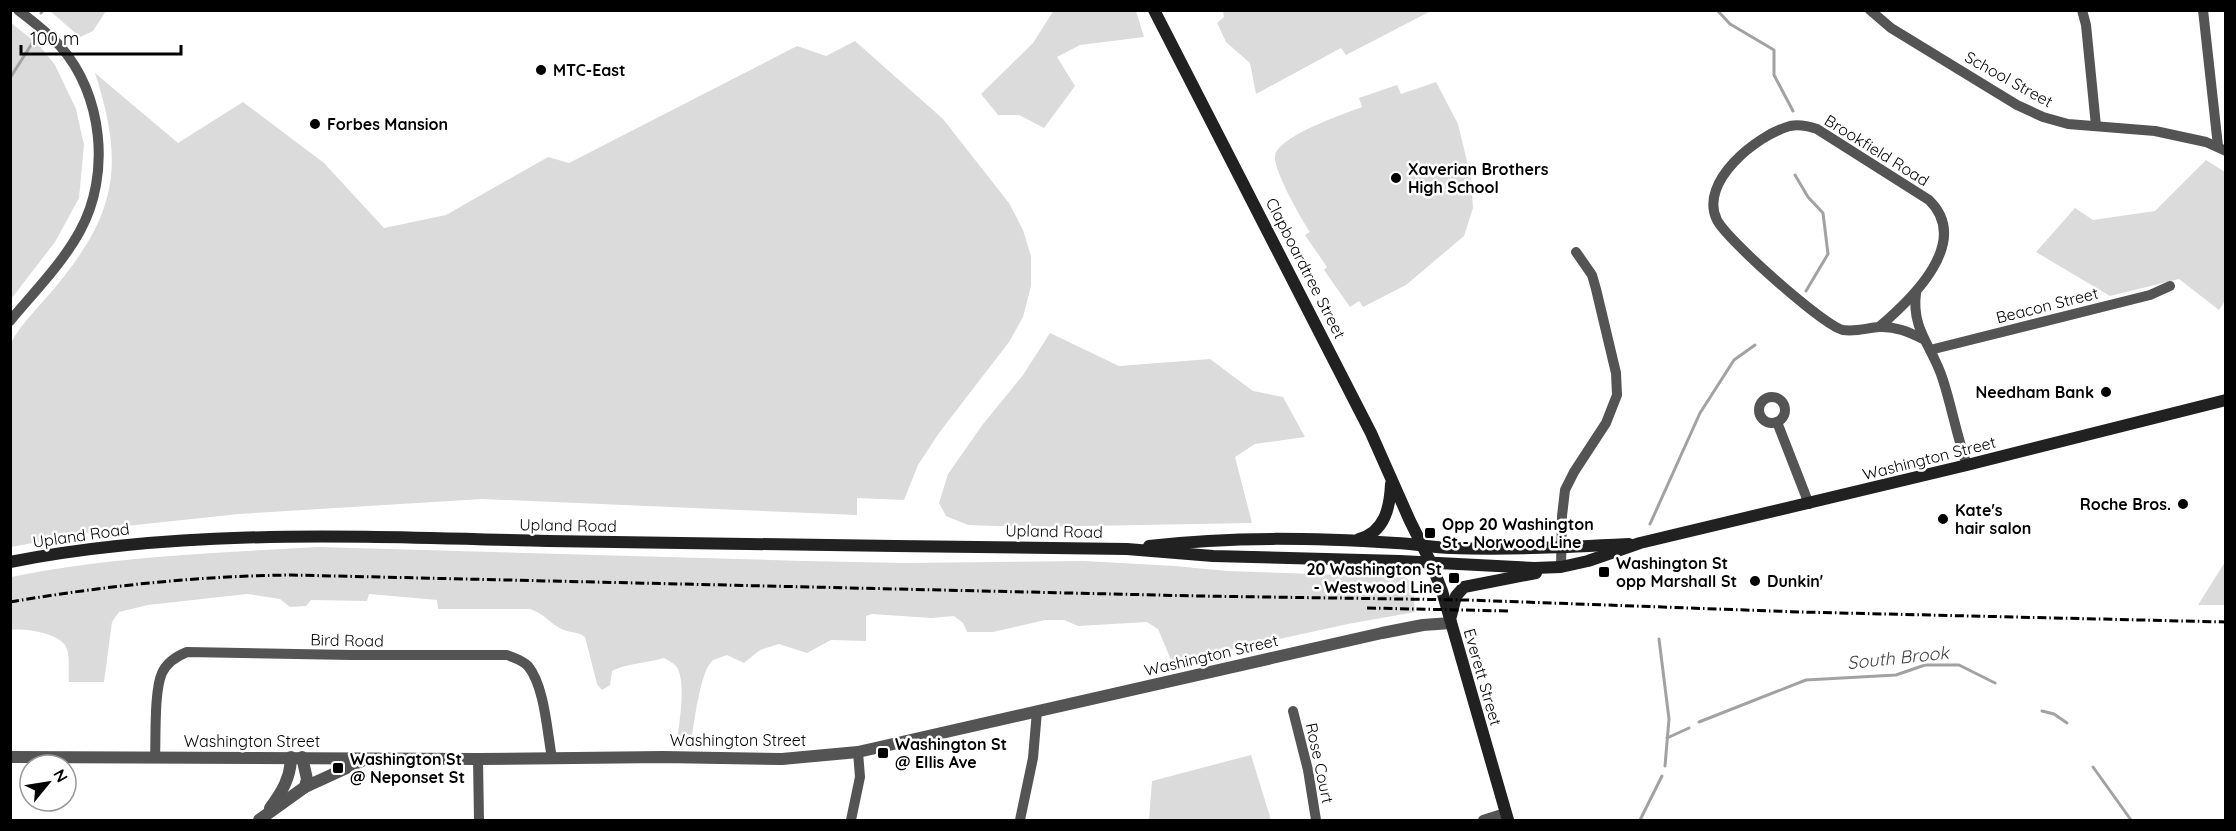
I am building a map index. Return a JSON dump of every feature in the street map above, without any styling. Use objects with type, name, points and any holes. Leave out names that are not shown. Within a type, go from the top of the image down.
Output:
[{"type":"main road","name":"Clapboardtree Street","points":[[1154,10],[1358,407],[1422,545]]},
{"type":"main road","name":"Washington Street","points":[[1422,545],[1452,548],[1561,548],[1640,543],[1809,504],[2226,400]]},
{"type":"main road","points":[[1351,541],[1373,533],[1383,521],[1389,504],[1391,479]]},
{"type":"main road","name":"Upland Road","points":[[10,562],[141,543],[207,539],[326,537],[1127,549],[1191,555],[1431,563]]},
{"type":"main road","name":"Upland Road","points":[[1127,549],[1229,539],[1285,538],[1422,545]]},
{"type":"main road","name":"Washington Street","points":[[1431,563],[1534,568],[1561,567],[1611,555],[1640,543]]},
{"type":"main road","name":"Everett Street","points":[[1422,545],[1439,581],[1507,817]]},
{"type":"main road","points":[[1451,623],[1456,596],[1464,587],[1561,567]]},
{"type":"street","points":[[10,321],[56,266],[81,230],[94,199],[99,152],[90,104],[83,82],[73,63],[53,39],[18,10]]},
{"type":"street","name":"School Street","points":[[1870,10],[1886,24],[2017,105],[2055,122],[2155,130],[2222,149],[2203,10]]},
{"type":"street","points":[[2082,10],[2086,25],[2096,126]]},
{"type":"street","name":"Brookfield Road","points":[[1879,327],[1916,292],[1937,260],[1945,237],[1942,216],[1929,200],[1825,133],[1808,126],[1791,126],[1770,135],[1727,169],[1716,186],[1713,208],[1716,219],[1730,239],[1833,327],[1854,331],[1879,327],[1903,330],[1923,339]]},
{"type":"street","points":[[1561,567],[1563,502],[1569,480],[1606,423],[1617,394],[1616,373],[1592,275],[1576,252]]},
{"type":"street","name":"Beacon Street","points":[[1930,350],[2150,295],[2170,286]]},
{"type":"street","points":[[1916,292],[1915,315],[1923,339],[1943,380],[1967,465]]},
{"type":"street","points":[[1778,422],[1809,504]]},
{"type":"street","name":"Washington Street","points":[[10,757],[782,759],[858,752],[1382,633],[1423,625],[1451,623]]},
{"type":"street","name":"Bird Road","points":[[155,758],[158,692],[162,673],[170,662],[187,652],[507,655],[528,666],[537,683],[552,758]]},
{"type":"street","points":[[1020,820],[1033,758],[1037,711]]},
{"type":"street","name":"Rose Court","points":[[1293,711],[1308,770],[1316,820]]},
{"type":"street","points":[[851,820],[860,777],[858,752]]},
{"type":"street","points":[[297,757],[307,779],[305,787]]},
{"type":"street","points":[[261,818],[280,794],[297,757]]},
{"type":"street","points":[[261,818],[305,787],[369,758]]},
{"type":"street","points":[[478,759],[479,820]]},
{"type":"street","points":[[1483,820],[1507,817]]},
{"type":"shaded area","points":[[1054,10],[1136,11],[1144,37],[1080,45],[1057,57],[1075,86],[1044,128],[1019,115],[998,115],[981,94],[1033,43]]},
{"type":"shaded area","points":[[1223,10],[1431,11],[1346,55],[1341,48],[1256,94],[1250,63],[1226,42],[1217,23],[1224,17]]},
{"type":"shaded area","points":[[50,11],[106,11],[93,31],[80,37]]},
{"type":"shaded area","points":[[11,23],[39,45],[55,65],[76,109],[84,145],[79,198],[55,242],[11,299]]},
{"type":"shaded area","points":[[855,41],[943,119],[1009,203],[1023,230],[1031,256],[1031,286],[1023,317],[1009,342],[939,433],[918,465],[904,500],[857,498],[857,515],[482,499],[239,514],[126,526],[11,547],[10,346],[20,329],[77,258],[93,233],[103,209],[110,185],[112,160],[110,134],[95,73],[178,143],[243,102],[324,163],[384,228],[446,215],[548,157],[569,163],[797,46],[826,56]]},
{"type":"shaded area","points":[[1436,82],[1458,124],[1471,178],[1473,208],[1464,236],[1406,285],[1363,307],[1359,301],[1350,307],[1324,270],[1327,267],[1305,235],[1310,232],[1294,206],[1278,172],[1275,156],[1279,148],[1299,134],[1327,120],[1362,107],[1359,98],[1397,85],[1401,94]]},
{"type":"shaded area","points":[[2206,160],[2225,172],[2225,301],[2219,310],[2179,279],[2110,296],[2036,252],[2075,208],[2093,220],[2155,211]]},
{"type":"shaded area","points":[[1050,333],[1119,366],[1210,359],[1253,391],[1283,397],[1305,437],[1255,444],[1235,457],[1252,523],[1028,527],[968,525],[946,516],[939,503],[948,474],[983,424],[1023,375]]},
{"type":"shaded area","points":[[318,547],[905,563],[1084,561],[1227,571],[1405,577],[1413,584],[1415,612],[1348,624],[1178,661],[1171,660],[1158,629],[1147,622],[1078,626],[1064,620],[1045,620],[993,632],[967,632],[963,623],[954,616],[931,618],[872,614],[866,616],[866,641],[831,640],[807,653],[779,644],[760,650],[744,663],[727,655],[713,660],[708,666],[701,686],[691,742],[677,741],[682,692],[679,673],[675,665],[664,658],[618,668],[612,671],[610,685],[602,690],[597,684],[585,637],[579,633],[562,629],[530,609],[438,609],[437,600],[369,594],[367,601],[311,600],[306,606],[290,607],[280,599],[247,594],[148,605],[119,612],[112,622],[104,682],[69,682],[68,653],[64,644],[51,635],[11,630],[11,577],[125,560]]},
{"type":"shaded area","points":[[2225,562],[2225,605],[2198,605]]},
{"type":"shaded area","points":[[1251,755],[1271,820],[1149,820],[1152,781]]},
{"type":"waterway","points":[[1717,10],[1730,24],[1774,50],[1774,75],[1793,111]]},
{"type":"waterway","points":[[10,78],[33,42]]},
{"type":"waterway","points":[[1795,175],[1808,197],[1823,213],[1828,254],[1806,291]]},
{"type":"waterway","points":[[1650,524],[1700,413],[1734,360],[1755,345]]},
{"type":"waterway","points":[[1659,639],[1669,719],[1665,766]]},
{"type":"waterway","name":"South Brook","points":[[1699,722],[1806,680],[1896,675],[1925,665],[1959,665],[1995,683]]},
{"type":"waterway","name":"South Brook","points":[[2042,711],[2054,714],[2067,723]]},
{"type":"waterway","name":"South Brook","points":[[1667,738],[1689,728]]},
{"type":"waterway","name":"South Brook","points":[[2093,767],[2131,820]]},
{"type":"waterway","points":[[1640,820],[1662,776]]},
{"type":"railway","points":[[10,602],[150,583],[221,577],[291,575],[1468,600],[1800,612],[2226,622]]},
{"type":"railway","points":[[1367,608],[1508,611]]},
{"type":"place","name":"MTC-East","points":[[541,70]]},
{"type":"place","name":"Forbes Mansion","points":[[315,124]]},
{"type":"place","name":"Xaverian Brothers High School","points":[[1396,178]]},
{"type":"place","name":"Needham Bank","points":[[2106,392]]},
{"type":"place","name":"Roche Bros.","points":[[2183,504]]},
{"type":"place","name":"Kate's hair salon","points":[[1943,519]]},
{"type":"place","name":"Opp 20 Washington St - Norwood Line","points":[[1430,533]]},
{"type":"place","name":"Washington St opp Marshall St","points":[[1604,572]]},
{"type":"place","name":"20 Washington St - Westwood Line","points":[[1454,578]]},
{"type":"place","name":"Dunkin'","points":[[1755,581]]},
{"type":"place","name":"Washington St @ Ellis Ave","points":[[883,753]]},
{"type":"place","name":"Washington St @ Neponset St","points":[[338,768]]}]
